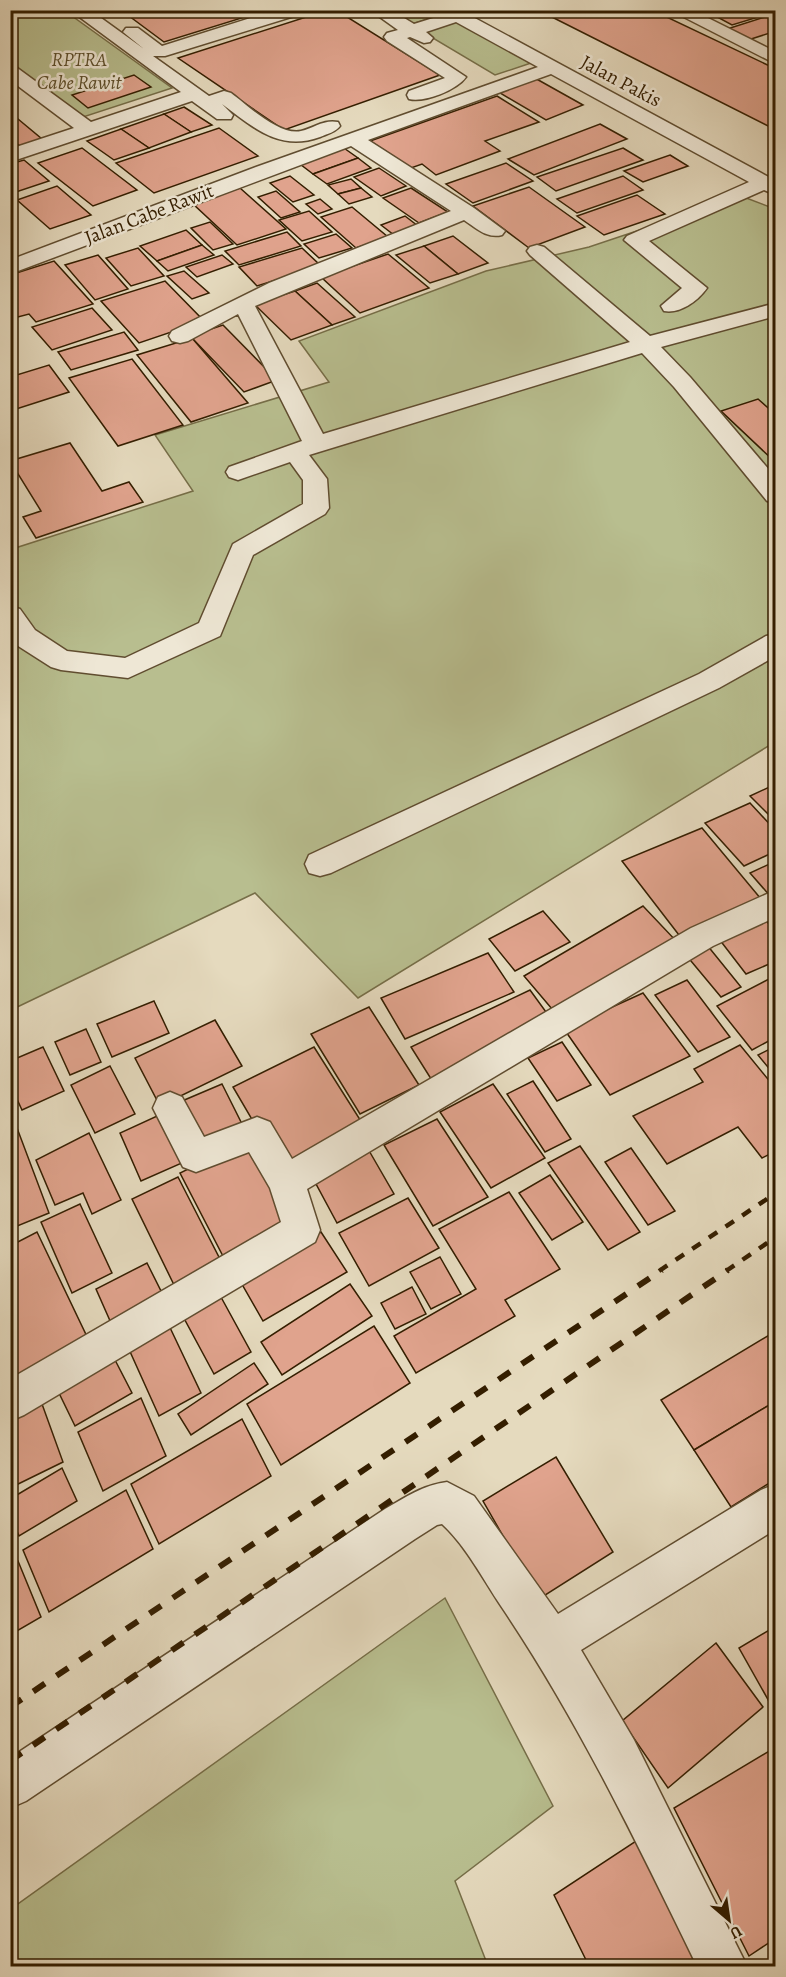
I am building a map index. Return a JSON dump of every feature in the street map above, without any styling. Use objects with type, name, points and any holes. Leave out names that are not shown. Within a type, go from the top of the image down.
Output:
[{"type":"street","points":[[78,10],[288,162]]},
{"type":"street","points":[[101,10],[159,52],[295,10]]},
{"type":"street","points":[[378,10],[503,85]]},
{"type":"street","points":[[678,10],[776,59]]},
{"type":"street","points":[[398,101],[453,81],[457,77],[393,37],[459,12]]},
{"type":"street","name":"Jalan Pakis","points":[[459,12],[550,69],[770,186]]},
{"type":"street","name":"Jalan Cabe Rawit","points":[[10,268],[288,162],[550,69]]},
{"type":"street","points":[[12,74],[88,130]]},
{"type":"street","points":[[10,156],[88,130],[200,98],[224,97],[278,134],[289,137],[301,136],[343,121]]},
{"type":"street","points":[[321,129],[347,141],[495,231]]},
{"type":"street","points":[[672,306],[696,288],[634,240],[770,186]]},
{"type":"street","points":[[180,336],[243,303],[466,212]]},
{"type":"street","points":[[537,251],[646,344],[682,382],[776,495]]},
{"type":"street","points":[[10,615],[25,638],[61,660],[128,668],[210,629],[242,550],[316,508],[315,479],[305,447],[243,303]]},
{"type":"street","points":[[238,472],[305,447],[646,344],[776,309]]},
{"type":"street","points":[[320,864],[709,681],[776,643]]},
{"type":"street","points":[[286,1182],[702,937],[776,903]]},
{"type":"street","points":[[10,1401],[302,1230],[286,1182],[256,1133],[196,1156],[170,1108]]},
{"type":"street","points":[[10,1785],[400,1524],[440,1503],[447,1503],[459,1510],[552,1642],[618,1756],[723,1966]]},
{"type":"street","points":[[552,1642],[776,1504]]},
{"type":"green space","name":"RPTRA Cabe Rawit","points":[[11,11],[65,11],[172,88],[77,119],[11,69]]},
{"type":"green space","points":[[388,11],[439,11],[444,14],[412,24]]},
{"type":"green space","points":[[457,20],[531,63],[495,75],[421,31]]},
{"type":"green space","points":[[741,196],[775,209],[775,742],[358,998],[255,893],[11,1010],[11,547],[12,549],[193,491],[155,435],[329,382],[299,341],[486,271],[589,247]]},
{"type":"green space","points":[[445,1598],[553,1806],[455,1881],[488,1966],[11,1966],[11,1909]]},
{"type":"building","points":[[121,10],[267,10],[164,42]]},
{"type":"building","points":[[328,10],[336,10],[440,75],[284,130],[178,58]]},
{"type":"building","points":[[538,10],[652,10],[776,69],[776,130]]},
{"type":"building","points":[[761,10],[768,14],[732,25],[706,11]]},
{"type":"building","points":[[774,14],[776,31],[745,41],[724,30]]},
{"type":"building","points":[[134,75],[151,87],[88,108],[72,95]]},
{"type":"building","points":[[533,77],[583,105],[546,120],[495,90]]},
{"type":"building","points":[[497,96],[539,122],[485,141],[500,151],[436,175],[422,164],[411,168],[370,141]]},
{"type":"building","points":[[184,107],[212,125],[191,132],[164,114]]},
{"type":"building","points":[[12,114],[42,139],[20,146],[10,138]]},
{"type":"building","points":[[164,114],[191,132],[149,148],[121,129]]},
{"type":"building","points":[[600,124],[627,139],[534,175],[508,159]]},
{"type":"building","points":[[219,128],[258,156],[154,193],[116,163]]},
{"type":"building","points":[[121,129],[149,148],[114,160],[87,141]]},
{"type":"building","points":[[341,146],[358,158],[313,174],[296,161]]},
{"type":"building","points":[[82,148],[137,190],[93,206],[38,163]]},
{"type":"building","points":[[623,148],[643,160],[556,191],[537,177]]},
{"type":"building","points":[[670,155],[688,166],[643,182],[624,171]]},
{"type":"building","points":[[358,158],[371,168],[327,184],[313,174]]},
{"type":"building","points":[[24,160],[49,181],[10,194],[10,164]]},
{"type":"building","points":[[506,163],[533,181],[473,203],[446,184]]},
{"type":"building","points":[[379,168],[406,186],[381,196],[354,177]]},
{"type":"building","points":[[290,176],[314,195],[293,202],[270,183]]},
{"type":"building","points":[[623,176],[643,190],[577,213],[557,199]]},
{"type":"building","points":[[351,179],[361,188],[338,194],[328,185]]},
{"type":"building","points":[[57,186],[91,215],[50,229],[17,200]]},
{"type":"building","points":[[529,187],[585,227],[529,248],[473,206]]},
{"type":"building","points":[[240,188],[286,229],[237,245],[192,203]]},
{"type":"building","points":[[361,188],[372,197],[349,204],[338,194]]},
{"type":"building","points":[[411,188],[448,212],[419,223],[383,198]]},
{"type":"building","points":[[276,191],[300,212],[281,218],[258,197]]},
{"type":"building","points":[[637,195],[665,214],[604,235],[577,216]]},
{"type":"building","points":[[320,199],[332,209],[318,214],[306,204]]},
{"type":"building","points":[[352,207],[388,237],[356,248],[321,217]]},
{"type":"building","points":[[309,211],[332,232],[302,241],[279,220]]},
{"type":"building","points":[[405,216],[418,226],[394,235],[381,225]]},
{"type":"building","points":[[210,222],[233,244],[213,250],[191,228]]},
{"type":"building","points":[[186,230],[202,245],[157,261],[140,246]]},
{"type":"building","points":[[287,232],[301,246],[239,265],[225,251]]},
{"type":"building","points":[[336,234],[352,248],[319,258],[304,244]]},
{"type":"building","points":[[453,236],[488,263],[458,274],[424,246]]},
{"type":"building","points":[[202,245],[214,255],[168,271],[157,261]]},
{"type":"building","points":[[424,246],[458,274],[430,283],[396,255]]},
{"type":"building","points":[[138,248],[164,276],[131,286],[106,258]]},
{"type":"building","points":[[302,248],[321,266],[257,286],[239,267]]},
{"type":"building","points":[[388,254],[429,288],[360,313],[321,277]]},
{"type":"building","points":[[98,255],[128,289],[95,300],[65,265]]},
{"type":"building","points":[[222,255],[233,264],[197,277],[186,267]]},
{"type":"building","points":[[54,261],[93,304],[36,322],[29,314],[10,319],[10,275]]},
{"type":"building","points":[[184,271],[209,293],[192,299],[167,276]]},
{"type":"building","points":[[165,281],[204,321],[139,343],[101,301]]},
{"type":"building","points":[[317,283],[355,317],[332,325],[295,291]]},
{"type":"building","points":[[295,291],[332,325],[291,340],[254,304]]},
{"type":"building","points":[[92,308],[112,330],[52,350],[32,327]]},
{"type":"building","points":[[223,325],[277,380],[244,392],[190,336]]},
{"type":"building","points":[[124,332],[138,350],[71,370],[58,352]]},
{"type":"building","points":[[192,338],[248,403],[191,422],[137,355]]},
{"type":"building","points":[[132,359],[183,425],[118,446],[69,378]]},
{"type":"building","points":[[49,365],[69,392],[10,411],[10,377]]},
{"type":"building","points":[[758,399],[776,415],[776,463],[721,411]]},
{"type":"building","points":[[70,443],[102,491],[129,482],[143,502],[36,538],[23,517],[41,511],[10,461]]},
{"type":"building","points":[[776,784],[776,822],[750,796]]},
{"type":"building","points":[[750,803],[776,831],[776,851],[744,866],[705,823]]},
{"type":"building","points":[[702,828],[761,899],[679,935],[622,861]]},
{"type":"building","points":[[776,861],[776,895],[771,897],[750,873]]},
{"type":"building","points":[[643,906],[679,944],[558,1016],[524,976]]},
{"type":"building","points":[[543,911],[570,942],[515,971],[489,939]]},
{"type":"building","points":[[761,915],[776,932],[776,961],[746,974],[716,935]]},
{"type":"building","points":[[707,945],[741,987],[721,997],[686,955]]},
{"type":"building","points":[[488,953],[514,992],[405,1039],[381,998]]},
{"type":"building","points":[[771,978],[776,984],[776,1037],[752,1050],[717,1006]]},
{"type":"building","points":[[687,980],[730,1037],[698,1052],[655,995]]},
{"type":"building","points":[[530,990],[554,1023],[433,1082],[411,1047]]},
{"type":"building","points":[[643,993],[690,1056],[610,1095],[564,1029]]},
{"type":"building","points":[[154,1001],[169,1033],[112,1057],[97,1024]]},
{"type":"building","points":[[369,1007],[419,1085],[360,1114],[311,1034]]},
{"type":"building","points":[[215,1020],[242,1066],[160,1106],[135,1058]]},
{"type":"building","points":[[86,1029],[101,1062],[70,1075],[55,1042]]},
{"type":"building","points":[[562,1042],[591,1085],[557,1101],[528,1058]]},
{"type":"building","points":[[740,1045],[776,1089],[776,1151],[762,1158],[738,1127],[667,1164],[633,1116],[703,1082],[694,1069]]},
{"type":"building","points":[[776,1046],[776,1077],[758,1055]]},
{"type":"building","points":[[43,1047],[64,1091],[22,1110],[10,1084],[10,1061]]},
{"type":"building","points":[[314,1047],[364,1126],[281,1169],[233,1087]]},
{"type":"building","points":[[110,1066],[135,1114],[95,1133],[71,1085]]},
{"type":"building","points":[[533,1081],[571,1139],[545,1152],[507,1094]]},
{"type":"building","points":[[222,1084],[245,1130],[198,1151],[175,1104]]},
{"type":"building","points":[[493,1084],[545,1158],[491,1188],[440,1112]]},
{"type":"building","points":[[168,1111],[191,1159],[141,1181],[120,1133]]},
{"type":"building","points":[[437,1119],[488,1197],[433,1226],[384,1145]]},
{"type":"building","points":[[14,1120],[49,1213],[10,1229],[10,1122]]},
{"type":"building","points":[[89,1133],[121,1200],[92,1214],[83,1193],[55,1205],[36,1160]]},
{"type":"building","points":[[251,1138],[298,1223],[225,1260],[180,1173]]},
{"type":"building","points":[[364,1142],[394,1194],[337,1223],[308,1169]]},
{"type":"building","points":[[580,1146],[640,1232],[608,1250],[548,1163]]},
{"type":"building","points":[[631,1148],[675,1211],[648,1225],[605,1162]]},
{"type":"building","points":[[550,1175],[583,1222],[552,1240],[519,1193]]},
{"type":"building","points":[[178,1177],[224,1267],[177,1291],[132,1199]]},
{"type":"building","points":[[509,1192],[560,1269],[505,1300],[515,1316],[416,1373],[394,1336],[476,1289],[439,1229]]},
{"type":"building","points":[[408,1198],[439,1248],[369,1286],[339,1233]]},
{"type":"building","points":[[80,1204],[112,1273],[72,1293],[41,1222]]},
{"type":"building","points":[[37,1232],[91,1345],[10,1389],[10,1246]]},
{"type":"building","points":[[321,1232],[347,1272],[263,1321],[239,1279]]},
{"type":"building","points":[[440,1257],[461,1294],[431,1309],[410,1272]]},
{"type":"building","points":[[147,1263],[163,1295],[111,1323],[96,1289]]},
{"type":"building","points":[[350,1284],[372,1316],[282,1375],[261,1342]]},
{"type":"building","points":[[412,1287],[426,1314],[395,1329],[381,1303]]},
{"type":"building","points":[[216,1288],[251,1352],[214,1374],[179,1309]]},
{"type":"building","points":[[164,1315],[201,1393],[159,1416],[123,1336]]},
{"type":"building","points":[[374,1326],[410,1383],[281,1465],[247,1404]]},
{"type":"building","points":[[776,1331],[776,1401],[694,1450],[661,1400]]},
{"type":"building","points":[[114,1358],[132,1393],[75,1426],[58,1391]]},
{"type":"building","points":[[254,1363],[268,1384],[191,1435],[178,1414]]},
{"type":"building","points":[[141,1398],[166,1456],[103,1491],[78,1432]]},
{"type":"building","points":[[776,1401],[776,1479],[731,1507],[694,1450]]},
{"type":"building","points":[[42,1404],[63,1462],[10,1488],[10,1419]]},
{"type":"building","points":[[242,1419],[271,1476],[159,1544],[131,1484]]},
{"type":"building","points":[[556,1457],[613,1552],[539,1599],[483,1501]]},
{"type":"building","points":[[62,1468],[77,1501],[19,1536],[10,1515],[10,1499]]},
{"type":"building","points":[[126,1490],[153,1549],[49,1612],[23,1550]]},
{"type":"building","points":[[18,1561],[41,1617],[10,1635],[10,1566]]},
{"type":"building","points":[[776,1626],[776,1712],[775,1712],[739,1648]]},
{"type":"building","points":[[716,1643],[763,1707],[668,1788],[622,1721]]},
{"type":"building","points":[[776,1747],[776,1938],[749,1956],[674,1808]]},
{"type":"building","points":[[636,1841],[702,1966],[589,1966],[554,1895]]},
{"type":"railway","points":[[659,1271],[776,1193]]},
{"type":"railway","points":[[726,1271],[776,1237]]},
{"type":"railway","points":[[10,1707],[662,1270]]},
{"type":"railway","points":[[10,1761],[728,1270]]}]
